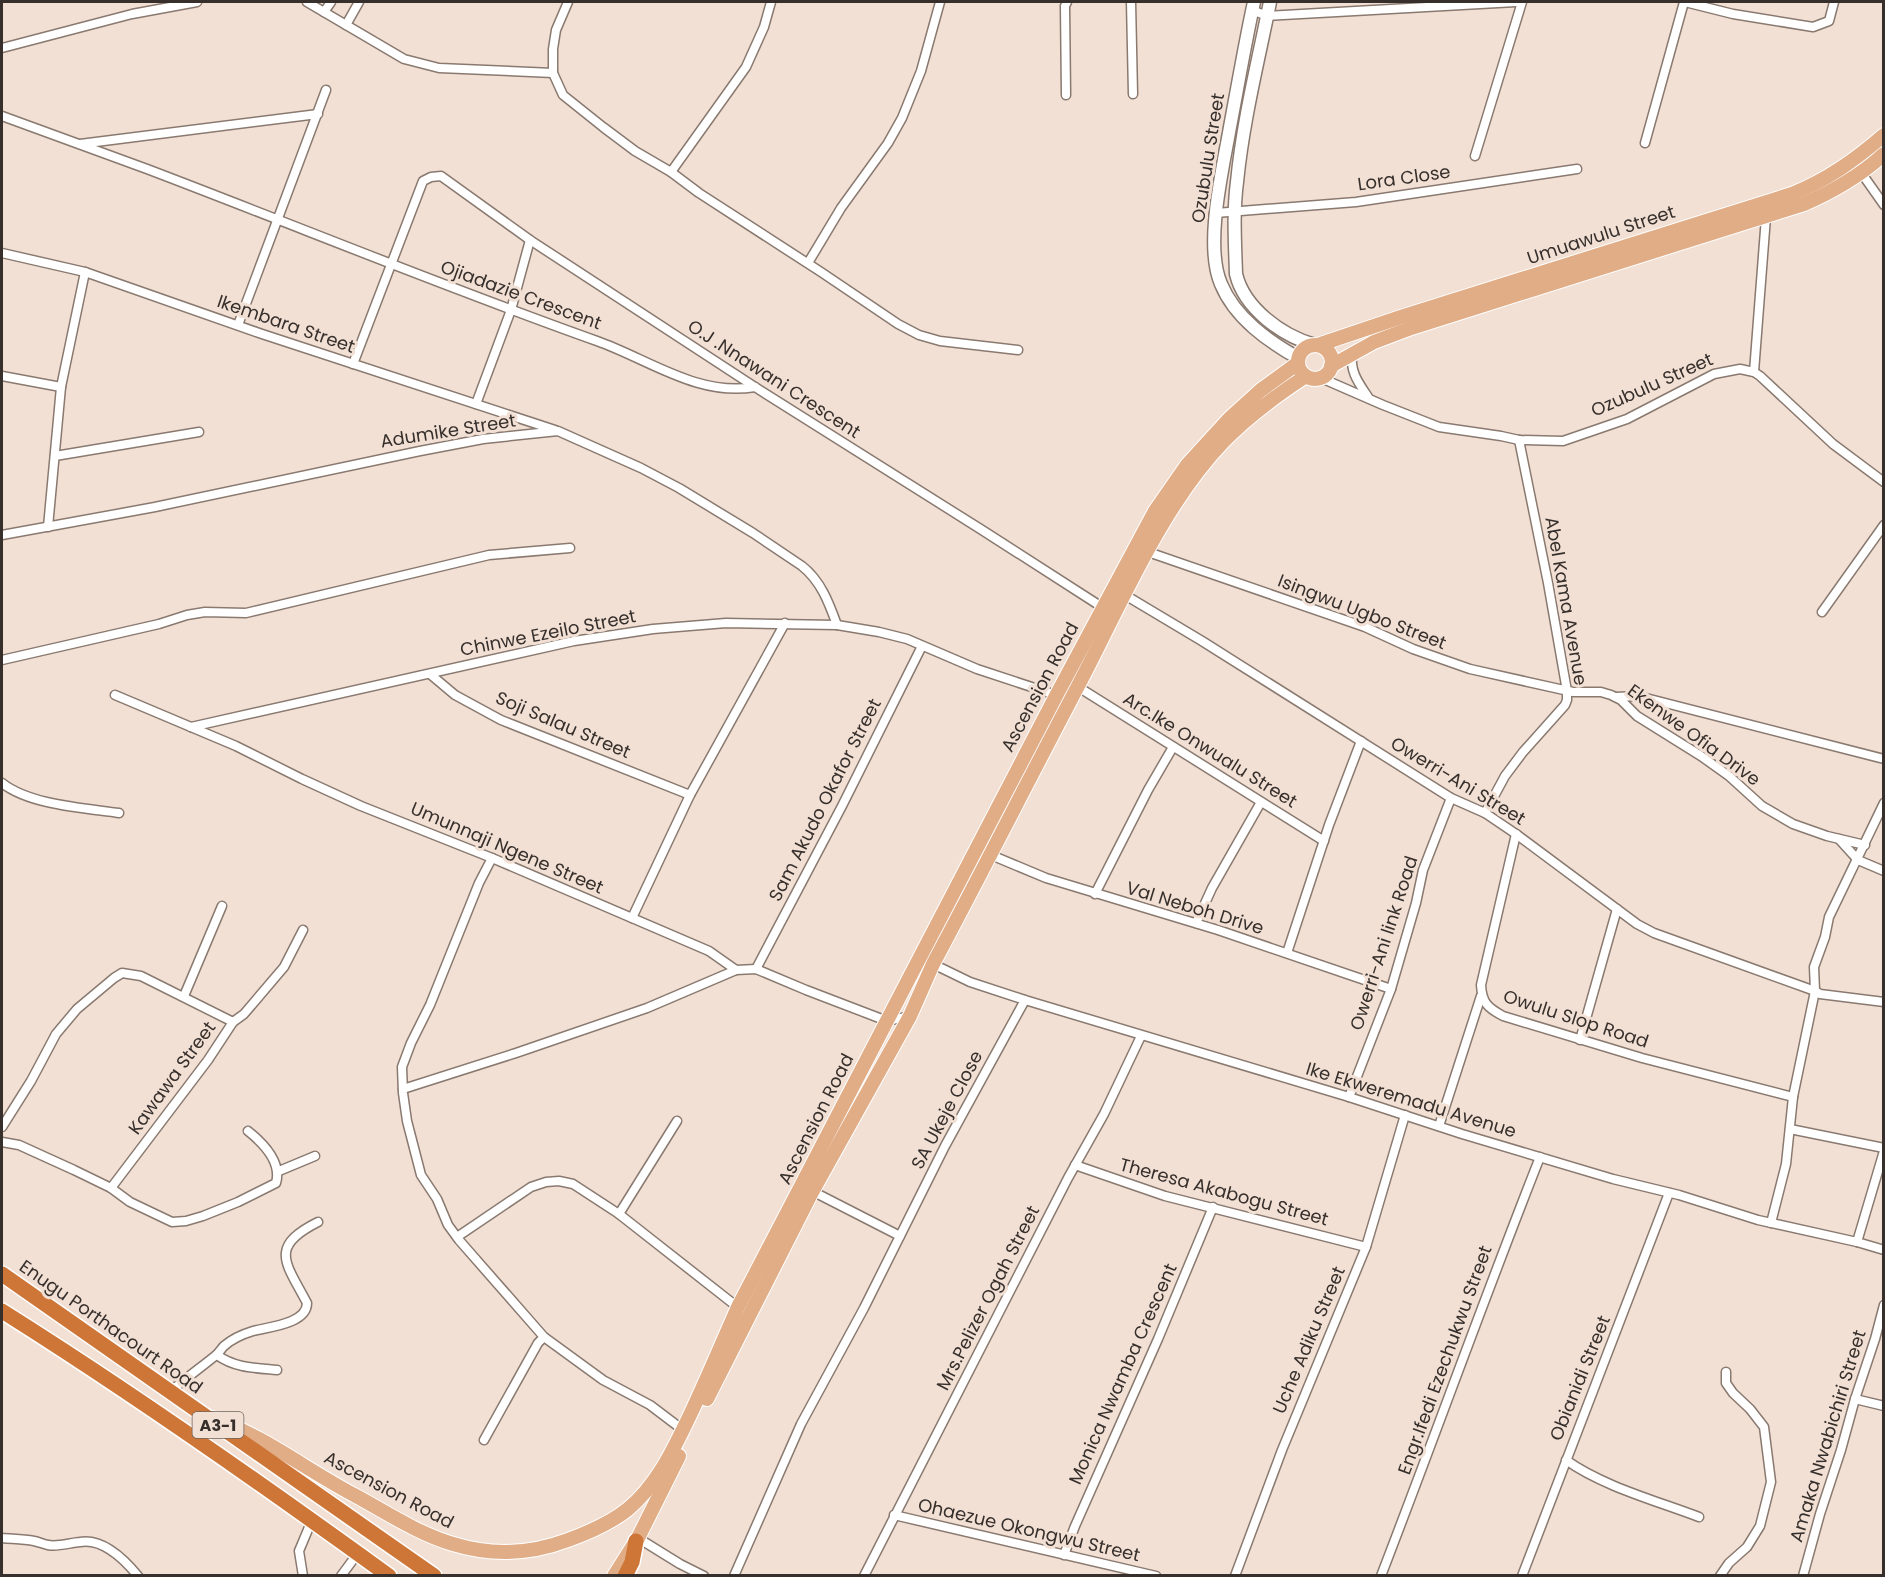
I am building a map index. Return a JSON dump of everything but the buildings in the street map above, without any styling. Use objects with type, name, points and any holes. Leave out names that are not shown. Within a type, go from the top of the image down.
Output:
[{"type":"highway","name":"Enugu Porthacourt Road","points":[[2,1275],[434,1575]]},
{"type":"highway","name":"A3-1","points":[[2,1311],[60,1348],[389,1575]]},
{"type":"highway","points":[[625,1575],[632,1562],[637,1540]]},
{"type":"main road","name":"Ozubulu Street","points":[[1270,2],[1246,117],[1236,182],[1234,213],[1236,274],[1245,295],[1274,327],[1300,341],[1316,345]]},
{"type":"main road","name":"Ozubulu Street","points":[[1253,6],[1216,213],[1217,276],[1225,294],[1255,328],[1298,361]]},
{"type":"main road","name":"Umuawulu Street","points":[[1316,345],[1791,194],[1822,180],[1853,161],[1884,135]]},
{"type":"main road","name":"Umuawulu Street","points":[[1331,366],[1374,342],[1411,328],[1766,217],[1820,197],[1862,174],[1884,154]]},
{"type":"main road","points":[[1316,345],[1329,352],[1331,366],[1321,378],[1311,378],[1300,369],[1298,361],[1302,350],[1316,345]]},
{"type":"main road","name":"Ascension Road","points":[[807,1189],[910,1016],[933,964],[1078,687],[1155,511],[1187,465],[1239,409],[1298,361]]},
{"type":"main road","name":"Ascension Road","points":[[1119,592],[1148,552],[1177,500],[1224,440],[1271,400],[1306,376]]},
{"type":"main road","name":"Ascension Road","points":[[203,1414],[236,1426],[353,1494],[434,1537],[452,1544],[491,1553],[522,1552],[550,1547],[606,1524],[628,1508],[645,1492],[666,1462],[807,1189],[887,1021],[1057,694],[1109,612]]},
{"type":"main road","name":"Ascension Road","points":[[614,1575],[637,1540],[744,1310]]},
{"type":"street","points":[[2,48],[142,12],[197,2]]},
{"type":"street","points":[[307,2],[404,59],[423,65],[440,68],[553,74]]},
{"type":"street","points":[[324,12],[331,2]]},
{"type":"street","points":[[345,25],[359,2]]},
{"type":"street","points":[[568,2],[556,30],[552,49],[553,74],[563,95],[635,151],[671,172],[898,324],[919,335],[940,341],[1018,350]]},
{"type":"street","points":[[671,172],[746,67],[764,27],[771,2]]},
{"type":"street","points":[[807,263],[841,208],[888,143],[902,118],[921,71],[940,2]]},
{"type":"street","points":[[1066,95],[1065,6],[1067,2]]},
{"type":"street","points":[[1131,2],[1133,93]]},
{"type":"street","points":[[1253,6],[1267,16],[1516,2]]},
{"type":"street","points":[[1475,156],[1521,2]]},
{"type":"street","points":[[1645,143],[1685,2],[1733,14],[1813,27],[1829,21],[1833,2]]},
{"type":"street","points":[[238,325],[326,90]]},
{"type":"street","points":[[79,145],[318,114]]},
{"type":"street","name":"Ojiadazie Crescent","points":[[2,116],[606,344],[670,374],[734,390],[755,387]]},
{"type":"street","points":[[1853,161],[1884,205]]},
{"type":"street","name":"Lora Close","points":[[1216,213],[1356,202],[1577,169]]},
{"type":"street","name":"O.J .Nnawani Crescent","points":[[392,265],[423,181],[441,176],[530,240],[755,387],[1109,612]]},
{"type":"street","points":[[1766,217],[1754,372],[1833,444],[1884,482]]},
{"type":"street","points":[[476,404],[511,310],[530,240]]},
{"type":"street","name":"Ikembara Street","points":[[2,253],[86,272],[353,364],[558,431]]},
{"type":"street","points":[[353,364],[392,265]]},
{"type":"street","points":[[48,527],[61,387],[86,272]]},
{"type":"street","points":[[1352,353],[1356,380],[1368,397]]},
{"type":"street","name":"Ozubulu Street","points":[[1321,378],[1439,427],[1519,440],[1563,441],[1627,419],[1714,374],[1733,369],[1754,372]]},
{"type":"street","points":[[2,376],[61,387]]},
{"type":"street","points":[[558,431],[641,468],[679,488],[802,566],[823,590],[837,625]]},
{"type":"street","name":"Adumike Street","points":[[2,535],[155,507],[483,439],[558,431]]},
{"type":"street","points":[[55,456],[199,432]]},
{"type":"street","name":"Abel Kama Avenue","points":[[1485,813],[1505,776],[1567,702],[1548,583],[1519,440]]},
{"type":"street","points":[[1822,612],[1884,525]]},
{"type":"street","points":[[2,660],[159,624],[187,615],[205,612],[246,613],[489,555],[570,548]]},
{"type":"street","name":"Isingwu Ugbo Street","points":[[1148,552],[1365,627],[1413,649],[1461,666],[1567,691]]},
{"type":"street","name":"Owerri-Ani Street","points":[[1119,592],[1451,798],[1485,813],[1637,924],[1654,933],[1820,994],[1884,1002]]},
{"type":"street","name":"Chinwe Ezeilo Street","points":[[191,728],[574,641],[653,629],[726,623],[837,625],[907,639],[977,669],[1057,694],[1070,702]]},
{"type":"street","points":[[632,918],[690,795],[785,623]]},
{"type":"street","name":"Sam Akudo Okafor Street","points":[[756,969],[842,806],[922,646]]},
{"type":"street","name":"Soji Salau Street","points":[[430,674],[455,695],[501,720],[690,795]]},
{"type":"street","name":"Arc.Ike Onwualu Street","points":[[1066,679],[1324,841]]},
{"type":"street","name":"Ekenwe Ofia Drive","points":[[1567,691],[1601,692],[1616,697],[1637,716],[1688,747],[1729,776],[1762,806],[1793,824],[1865,845]]},
{"type":"street","name":"Umunnaji Ngene Street","points":[[115,695],[236,746],[361,806],[492,858],[709,951],[736,970]]},
{"type":"street","points":[[1616,697],[1638,696],[1884,759]]},
{"type":"street","points":[[1287,953],[1324,841],[1361,741]]},
{"type":"street","points":[[1095,894],[1148,789],[1173,747]]},
{"type":"street","points":[[2,783],[19,793],[50,802],[118,813]]},
{"type":"street","name":"Owerri-Ani link Road","points":[[1349,1097],[1390,988],[1416,903],[1423,870],[1451,798]]},
{"type":"street","points":[[1196,923],[1212,888],[1261,802]]},
{"type":"street","points":[[1771,1223],[1786,1164],[1793,1097],[1815,991],[1814,968],[1825,937],[1829,917],[1884,803]]},
{"type":"street","name":"Owulu Slop Road","points":[[1516,834],[1480,985],[1481,996],[1486,1004],[1503,1016],[1580,1040],[1793,1097]]},
{"type":"street","points":[[1839,839],[1858,860],[1884,871]]},
{"type":"street","name":"Val Neboh Drive","points":[[991,855],[1046,879],[1196,923],[1390,988]]},
{"type":"street","points":[[492,858],[479,883],[430,1005],[402,1067],[407,1121],[421,1175],[437,1199],[446,1221],[457,1236],[543,1337],[603,1380],[650,1405],[683,1430]]},
{"type":"street","points":[[183,996],[222,906]]},
{"type":"street","points":[[1580,1040],[1617,909]]},
{"type":"street","name":"Kawawa Street","points":[[111,1188],[208,1060],[232,1022],[244,1014],[284,967],[303,930]]},
{"type":"street","name":"Ike Ekweremadu Avenue","points":[[933,964],[970,982],[1024,1000],[1613,1179],[1669,1192],[1771,1223],[1884,1250]]},
{"type":"street","points":[[403,1089],[607,1023],[736,970],[756,969],[796,987],[887,1021],[910,1016]]},
{"type":"street","points":[[2,1127],[31,1081],[56,1034],[76,1009],[122,973],[141,976],[232,1022]]},
{"type":"street","points":[[1439,1126],[1481,996]]},
{"type":"street","name":"SA Ukeje Close","points":[[734,1575],[801,1424],[864,1308],[945,1146],[1024,1000]]},
{"type":"street","name":"Mrs.Pelizer Ogah Street","points":[[864,1575],[1075,1165],[1104,1114],[1141,1036]]},
{"type":"street","name":"Uche Adiku Street","points":[[1235,1575],[1282,1450],[1366,1247],[1405,1115]]},
{"type":"street","points":[[619,1214],[677,1121]]},
{"type":"street","points":[[1790,1129],[1884,1149],[1857,1242]]},
{"type":"street","points":[[2,1142],[13,1143],[35,1152],[111,1188],[130,1202],[172,1222],[186,1221],[238,1202],[276,1183],[279,1170],[261,1141],[248,1131]]},
{"type":"street","points":[[279,1170],[315,1155]]},
{"type":"street","name":"Engr.Ifedi Ezechukwu Street","points":[[1381,1575],[1489,1286],[1540,1157]]},
{"type":"street","name":"Theresa Akabogu Street","points":[[1075,1165],[1165,1196],[1366,1247]]},
{"type":"street","points":[[457,1236],[531,1187],[559,1181],[573,1184],[619,1214],[744,1310]]},
{"type":"street","points":[[807,1189],[900,1236]]},
{"type":"street","name":"Obianidi Street","points":[[1522,1575],[1669,1192]]},
{"type":"street","name":"Monica Nwamba Crescent","points":[[1064,1556],[1079,1516],[1158,1339],[1213,1207]]},
{"type":"street","points":[[171,1391],[237,1338],[287,1324],[304,1312],[307,1303],[288,1266],[285,1257],[286,1248],[299,1231],[318,1222]]},
{"type":"street","name":"Amaka Nwabichiri Street","points":[[1803,1575],[1884,1305]]},
{"type":"street","points":[[484,1440],[532,1352],[543,1337]]},
{"type":"street","points":[[217,1355],[233,1364],[276,1370]]},
{"type":"street","points":[[1724,1575],[1728,1563],[1747,1547],[1760,1527],[1771,1482],[1764,1427],[1726,1383],[1726,1372]]},
{"type":"street","points":[[1855,1398],[1884,1406]]},
{"type":"street","points":[[1566,1460],[1580,1470],[1612,1484],[1699,1517]]},
{"type":"street","name":"Ohaezue Okongwu Street","points":[[894,1515],[1064,1556],[1156,1575]]},
{"type":"street","points":[[303,1575],[299,1551],[312,1520]]},
{"type":"street","points":[[2,1538],[35,1541],[49,1545],[82,1541],[99,1544],[106,1546],[119,1556],[138,1575]]},
{"type":"street","points":[[637,1540],[704,1575]]},
{"type":"street","points":[[340,1575],[358,1553]]}]
